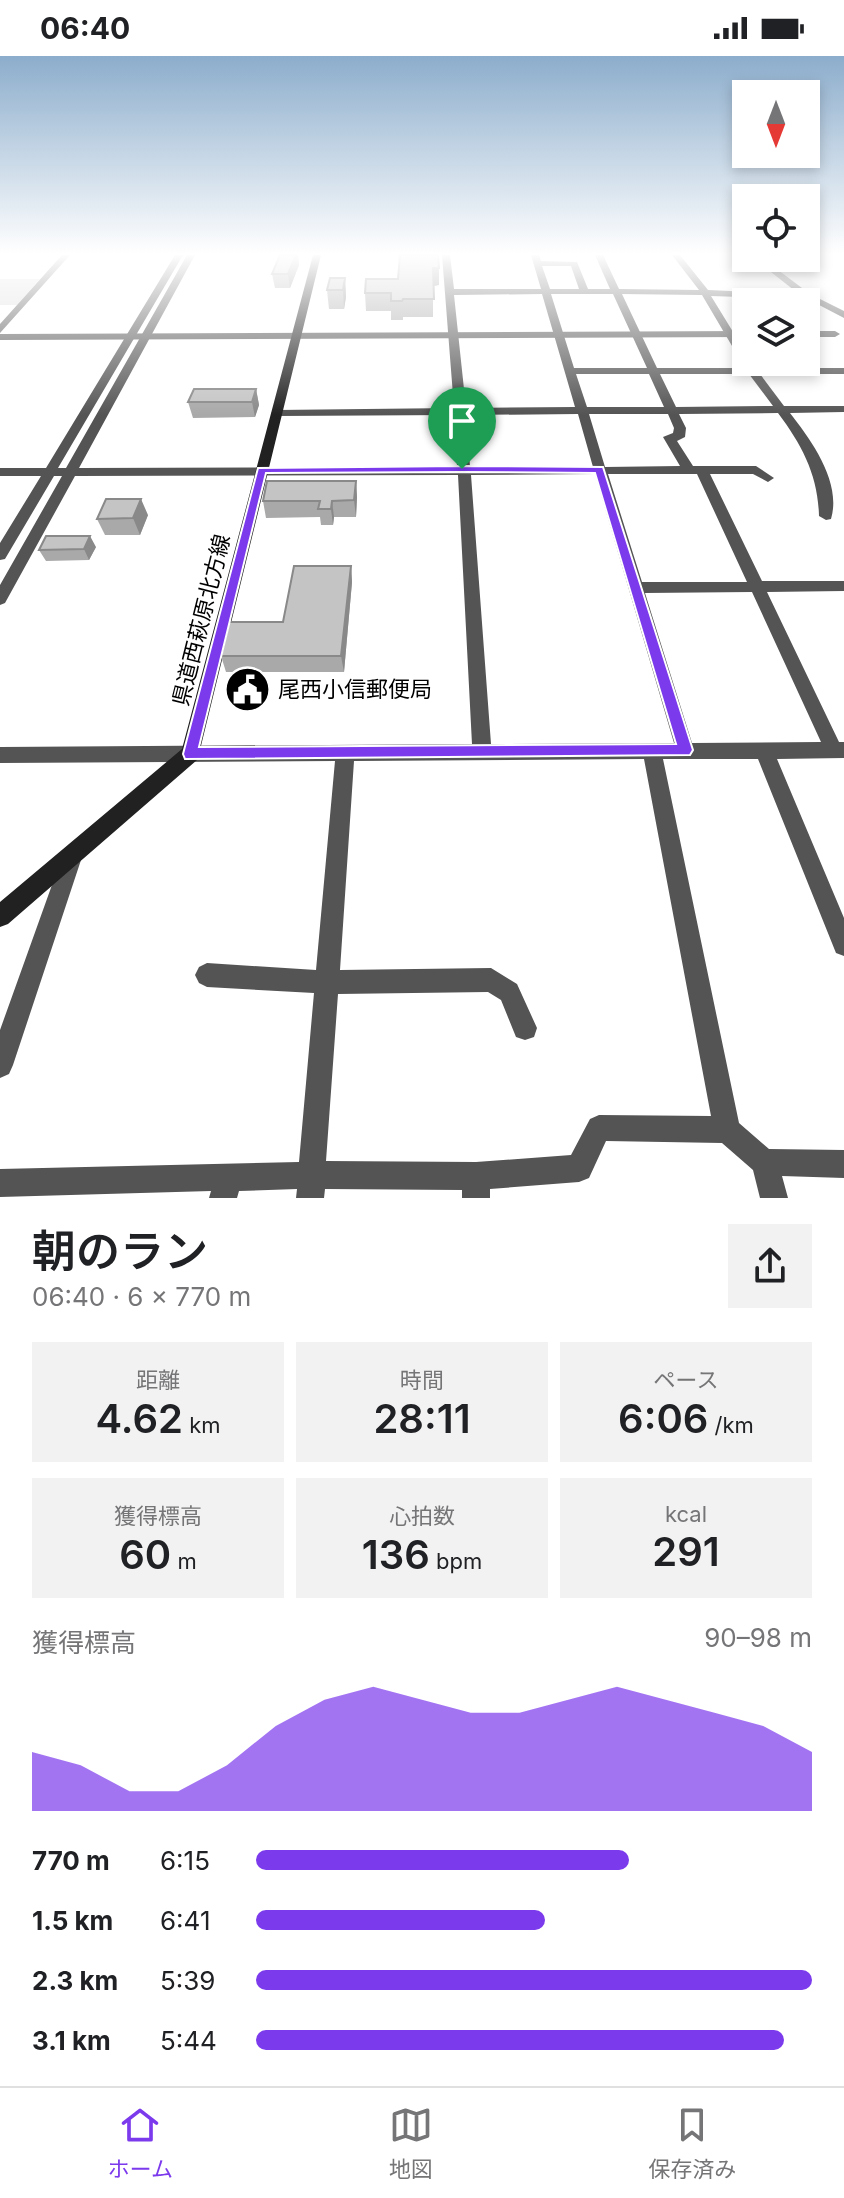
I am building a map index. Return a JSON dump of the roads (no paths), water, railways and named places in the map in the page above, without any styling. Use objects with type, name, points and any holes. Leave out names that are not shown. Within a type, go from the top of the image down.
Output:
[{"type":"main road","name":"県道西萩原北方線","points":[[190,754],[304,308]]},
{"type":"main road","points":[[0,916],[190,754]]},
{"type":"street","points":[[0,330],[19,308]]},
{"type":"street","points":[[0,555],[146,308]]},
{"type":"street","points":[[0,599],[161,308]]},
{"type":"street","points":[[450,308],[482,751]]},
{"type":"street","points":[[551,308],[685,750]]},
{"type":"street","points":[[0,755],[838,750],[696,470],[669,437],[679,437],[682,433],[625,308]]},
{"type":"street","points":[[713,308],[732,339]]},
{"type":"street","points":[[0,337],[732,333]]},
{"type":"street","points":[[820,334],[835,334]]},
{"type":"street","points":[[569,371],[655,372],[732,366]]},
{"type":"street","points":[[820,370],[844,371]]},
{"type":"street","points":[[756,376],[811,450],[825,488],[826,516]]},
{"type":"street","points":[[277,413],[844,409]]},
{"type":"street","points":[[0,472],[756,470],[768,478]]},
{"type":"street","points":[[635,588],[844,586]]},
{"type":"street","points":[[652,750],[727,1130],[764,1162],[774,1198]]},
{"type":"street","points":[[764,750],[844,945]]},
{"type":"street","points":[[311,1186],[345,754]]},
{"type":"street","points":[[0,1065],[72,857]]},
{"type":"street","points":[[207,975],[327,982],[491,980],[509,992],[525,1028]]},
{"type":"street","points":[[0,1183],[476,1187],[579,1168],[599,1128],[727,1130]]},
{"type":"street","points":[[764,1162],[844,1164]]},
{"type":"place","name":"尾西小信郵便局","points":[[247,689]]}]
